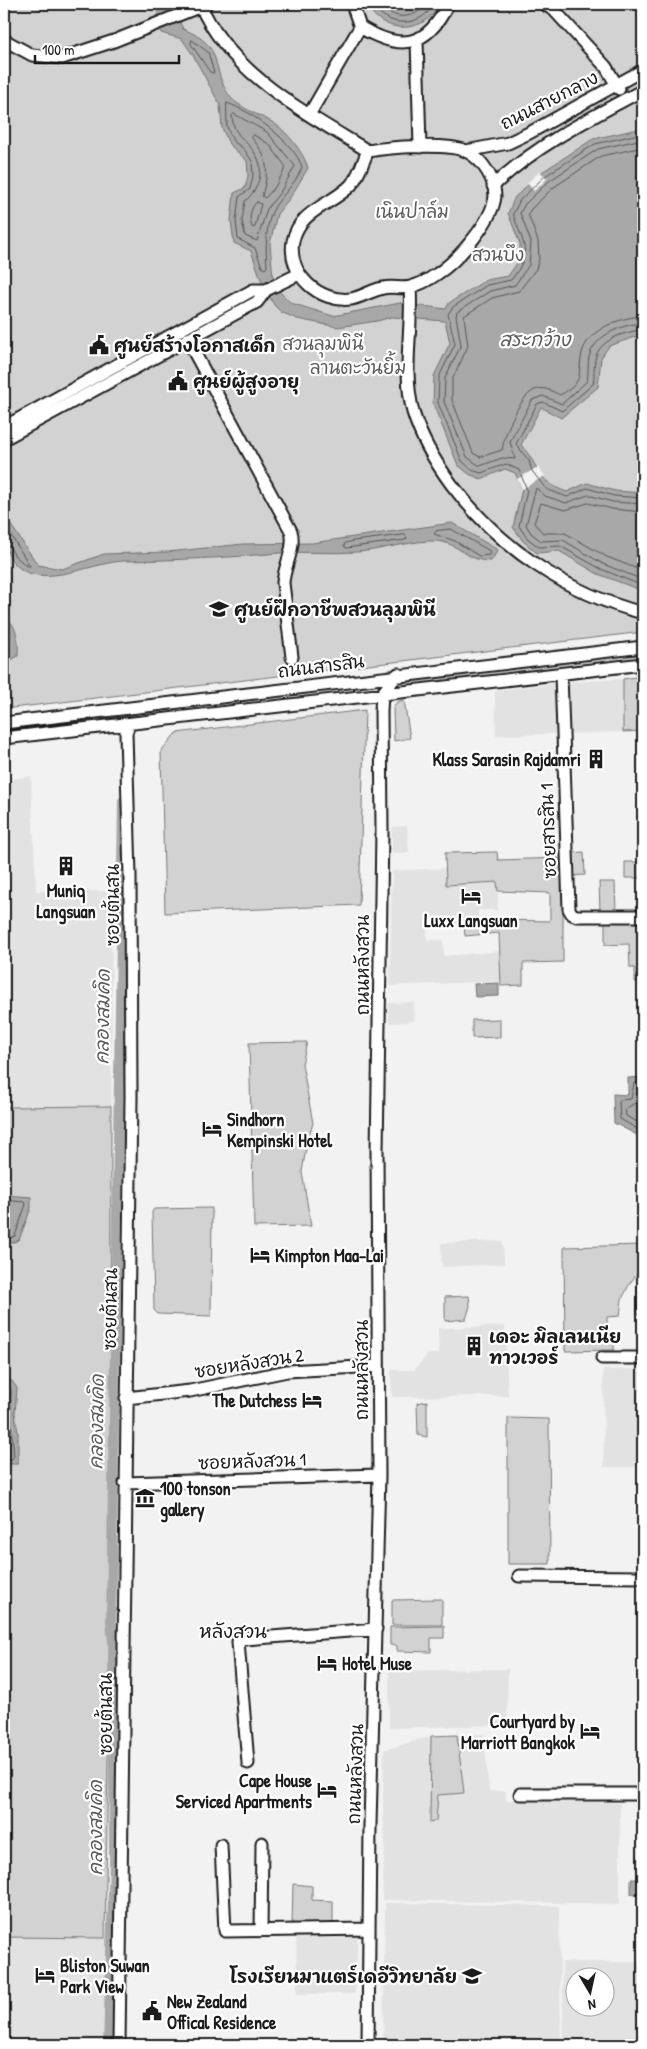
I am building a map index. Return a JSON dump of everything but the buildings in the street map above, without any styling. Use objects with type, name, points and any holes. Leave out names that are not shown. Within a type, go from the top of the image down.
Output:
[{"type":"street","points":[[352,4],[360,27],[383,39],[406,43],[417,40],[433,29],[448,4]]},
{"type":"street","points":[[544,4],[554,10],[606,67],[625,100]]},
{"type":"street","points":[[4,40],[32,55],[62,58],[107,44],[203,5],[220,39],[248,71],[309,115],[368,151],[386,148],[452,148],[466,151],[480,161],[492,176],[495,197],[488,217],[458,257],[437,275],[410,287],[385,287],[352,299],[334,299],[316,292],[299,274],[293,242],[300,222],[313,210],[351,184],[368,151]]},
{"type":"street","points":[[309,115],[360,27]]},
{"type":"street","points":[[417,40],[420,147]]},
{"type":"street","name":"ถนนสายกลาง","points":[[466,151],[508,142],[548,123],[643,70]]},
{"type":"street","name":"ถนนสายกลาง","points":[[493,186],[517,164],[558,138],[643,90]]},
{"type":"street","points":[[548,123],[558,138]]},
{"type":"street","points":[[4,427],[41,413],[130,371],[257,302],[271,288],[299,274]]},
{"type":"street","points":[[410,287],[411,305],[407,366],[413,411],[429,453],[466,503],[514,549],[544,570],[588,594],[620,607],[643,613]]},
{"type":"street","points":[[4,439],[124,360],[253,290],[271,288]]},
{"type":"street","points":[[213,312],[220,322]]},
{"type":"street","points":[[187,339],[292,530],[293,540],[284,572],[283,583],[292,658]]},
{"type":"street","points":[[124,360],[130,371]]},
{"type":"street","name":"ถนนสารสิน","points":[[4,723],[398,674],[643,647]]},
{"type":"street","name":"ถนนสารสิน","points":[[4,738],[643,664]]},
{"type":"street","points":[[382,694],[398,674]]},
{"type":"street","name":"ซอยสารสิน 1","points":[[560,674],[569,909],[577,916],[643,916]]},
{"type":"street","name":"ถนนหลังสวน","points":[[368,2045],[379,1475],[377,1151],[382,694]]},
{"type":"street","name":"ซอยต้นสน","points":[[119,2045],[131,1086],[130,876],[126,733],[129,724]]},
{"type":"street","points":[[602,1358],[643,1358]]},
{"type":"street","name":"ซอยหลังสวน 2","points":[[126,1398],[190,1391],[287,1372],[378,1366]]},
{"type":"street","name":"ซอยหลังสวน 1","points":[[125,1483],[379,1475]]},
{"type":"street","points":[[519,1576],[643,1577]]},
{"type":"street","points":[[248,1763],[238,1642],[245,1639],[376,1629]]},
{"type":"street","points":[[520,1794],[643,1794]]},
{"type":"street","points":[[261,1931],[262,1843]]},
{"type":"street","points":[[221,1844],[225,1930],[369,1929]]},
{"type":"shaded area","points":[[623,679],[623,732],[567,734],[565,682]]},
{"type":"shaded area","points":[[558,683],[559,734],[496,735],[495,691]]},
{"type":"shaded area","points":[[31,776],[36,891],[112,891],[110,1645],[105,1938],[123,1938],[122,2045],[4,2045],[4,780]]},
{"type":"shaded area","points":[[407,826],[409,853],[392,853],[392,827]]},
{"type":"shaded area","points":[[445,868],[446,885],[498,882],[498,910],[478,910],[478,924],[427,926],[427,940],[443,940],[444,956],[500,951],[501,981],[390,986],[392,871]]},
{"type":"shaded area","points":[[414,1002],[415,1021],[389,1023],[388,1003]]},
{"type":"shaded area","points":[[503,1241],[504,1264],[442,1267],[441,1243]]},
{"type":"shaded area","points":[[505,1326],[508,1396],[392,1397],[391,1370],[414,1370],[428,1354],[439,1354],[438,1328]]},
{"type":"shaded area","points":[[643,1369],[643,1467],[604,1467],[603,1370]]},
{"type":"shaded area","points":[[508,1669],[507,1725],[389,1728],[389,1671]]},
{"type":"shaded area","points":[[484,1734],[489,1791],[506,1791],[506,1800],[620,1803],[620,1904],[382,1900],[385,1843],[383,1811],[384,1750],[431,1736]]},
{"type":"shaded area","name":"โรงเรียนมาแตร์เดอีวิทยาลัย","points":[[385,1903],[559,1906],[561,2045],[383,2045]]},
{"type":"shaded area","points":[[358,1933],[355,1994],[297,1994],[296,1935]]},
{"type":"shaded area","points":[[562,1962],[643,1962],[643,2045],[564,2045]]},
{"type":"green space","name":"สวนลุมพินี","points":[[4,4],[643,4],[643,632],[4,709]]},
{"type":"green space","points":[[643,653],[643,660],[402,686],[404,681]]},
{"type":"green space","points":[[643,676],[642,731],[623,732],[623,679]]},
{"type":"green space","points":[[404,700],[410,738],[394,741],[393,707],[397,702]]},
{"type":"green space","points":[[365,710],[359,905],[165,913],[161,751],[176,733]]},
{"type":"green space","points":[[497,852],[498,860],[563,858],[563,962],[523,963],[523,985],[501,986],[499,933],[465,936],[464,925],[498,924],[498,920],[550,921],[550,893],[498,891],[497,882],[446,885],[445,853]]},
{"type":"green space","points":[[584,852],[585,875],[571,876],[570,853]]},
{"type":"green space","points":[[625,862],[643,862],[643,878],[625,878]]},
{"type":"green space","points":[[599,882],[615,882],[616,912],[600,911]]},
{"type":"green space","points":[[605,920],[643,920],[640,964],[643,965],[643,982],[635,982],[635,968],[630,968],[629,944],[605,945]]},
{"type":"green space","points":[[500,1019],[500,1037],[472,1038],[472,1020]]},
{"type":"green space","points":[[307,1042],[302,1064],[313,1123],[307,1142],[302,1172],[311,1226],[254,1227],[249,1043]]},
{"type":"green space","points":[[111,1106],[110,1645],[105,1938],[4,1937],[4,1107]]},
{"type":"green space","points":[[212,1208],[211,1316],[158,1314],[154,1310],[152,1212],[154,1209]]},
{"type":"green space","points":[[643,1245],[643,1266],[630,1283],[622,1299],[620,1316],[607,1317],[607,1337],[614,1337],[614,1350],[565,1351],[564,1247]]},
{"type":"green space","points":[[643,1281],[643,1314],[637,1314],[637,1286]]},
{"type":"green space","points":[[469,1296],[470,1306],[466,1319],[445,1321],[445,1297]]},
{"type":"green space","points":[[427,1401],[427,1437],[418,1435],[417,1403]]},
{"type":"green space","points":[[508,1418],[549,1419],[550,1564],[508,1564]]},
{"type":"green space","points":[[442,1599],[442,1625],[392,1625],[392,1600]]},
{"type":"green space","points":[[444,1626],[444,1638],[431,1638],[431,1652],[397,1651],[397,1646],[390,1645],[390,1627]]},
{"type":"green space","points":[[457,1735],[464,1793],[438,1795],[436,1821],[430,1823],[431,1736]]},
{"type":"green space","points":[[293,1884],[312,1886],[312,1900],[333,1901],[333,1924],[292,1925]]},
{"type":"water","name":"สระกว้าง","points":[[162,4],[178,4],[174,10],[183,29],[197,36],[212,51],[224,87],[231,98],[282,129],[306,162],[308,168],[290,198],[277,214],[270,244],[273,277],[279,291],[291,303],[333,316],[400,303],[446,309],[449,303],[486,280],[508,276],[520,259],[520,244],[508,213],[515,197],[542,172],[593,139],[643,128],[643,334],[609,346],[601,358],[598,387],[561,418],[541,407],[521,445],[544,478],[557,488],[567,492],[587,483],[615,491],[643,493],[643,591],[598,574],[559,551],[537,553],[523,541],[513,527],[522,489],[515,473],[505,469],[481,479],[469,474],[458,465],[433,404],[434,376],[450,343],[445,321],[392,317],[338,327],[297,319],[281,312],[274,305],[262,282],[251,251],[234,243],[231,221],[234,193],[245,188],[248,176],[247,161],[229,144],[222,128],[220,105],[193,55],[182,39],[161,33],[155,18]]},
{"type":"water","points":[[367,4],[439,4],[433,14],[424,21],[414,26],[403,27],[392,26],[382,21],[373,14]]},
{"type":"water","points":[[4,515],[38,565],[62,569],[104,554],[168,552],[243,544],[312,543],[452,523],[498,550],[491,561],[482,560],[444,542],[428,541],[358,552],[289,552],[112,562],[73,572],[35,575],[17,566],[8,553],[5,539]]},
{"type":"water","points":[[4,614],[14,628],[18,644],[18,656],[8,662],[4,661]]},
{"type":"water","points":[[499,983],[499,996],[475,997],[474,984]]},
{"type":"water","points":[[643,1077],[643,1138],[614,1123],[613,1094],[628,1095],[628,1078]]},
{"type":"water","points":[[4,1195],[31,1197],[31,1208],[19,1240],[4,1246]]},
{"type":"water","points":[[4,1380],[12,1381],[17,1388],[15,1413],[18,1433],[18,1464],[4,1464]]},
{"type":"water","points":[[631,1879],[643,1879],[643,1894],[631,1894]]},
{"type":"pier","points":[[540,171],[547,179],[534,191],[527,183]]},
{"type":"pier","points":[[538,467],[545,476],[522,489],[517,479]]},
{"type":"waterway","name":"คลองสมคิด","points":[[108,2045],[114,1861],[113,1642],[111,1621],[123,801]]},
{"type":"place","name":"ศูนย์สร้างโอกาสเด็ก","points":[[99,345]]},
{"type":"place","name":"ศูนย์ผู้สูงอายุ","points":[[178,381]]},
{"type":"place","name":"ศูนย์ฝึกอาชีพสวนลุมพินี","points":[[219,609]]},
{"type":"place","name":"Klass Sarasin Rajdamri","points":[[596,759]]},
{"type":"place","name":"Muniq Langsuan","points":[[66,866]]},
{"type":"place","name":"Luxx Langsuan","points":[[471,896]]},
{"type":"place","name":"Sindhorn Kempinski Hotel","points":[[212,1129]]},
{"type":"place","name":"Kimpton Maa-Lai","points":[[260,1255]]},
{"type":"place","name":"เดอะ มิลเลนเนีย ทาวเวอร์","points":[[474,1346]]},
{"type":"place","name":"The Dutchess","points":[[312,1400]]},
{"type":"place","name":"100 tonson gallery","points":[[145,1498]]},
{"type":"place","name":"Hotel Muse","points":[[327,1663]]},
{"type":"place","name":"Courtyard by Marriott Bangkok","points":[[590,1731]]},
{"type":"place","name":"Cape House Serviced Apartments","points":[[327,1790]]},
{"type":"place","name":"Bliston Suwan Park View","points":[[45,1975]]},
{"type":"place","name":"โรงเรียนมาแตร์เดอีวิทยาลัย","points":[[472,1976]]},
{"type":"place","name":"New Zealand Offical Residence","points":[[152,2011]]},
{"type":"district","name":"หลังสวน","points":[[233,1631]]},
{"type":"park label","name":"เนินปาล์ม","points":[[412,211]]},
{"type":"park label","name":"สวนบึง","points":[[498,254]]},
{"type":"park label","name":"ลานตะวันยิ้ม","points":[[358,367]]}]
